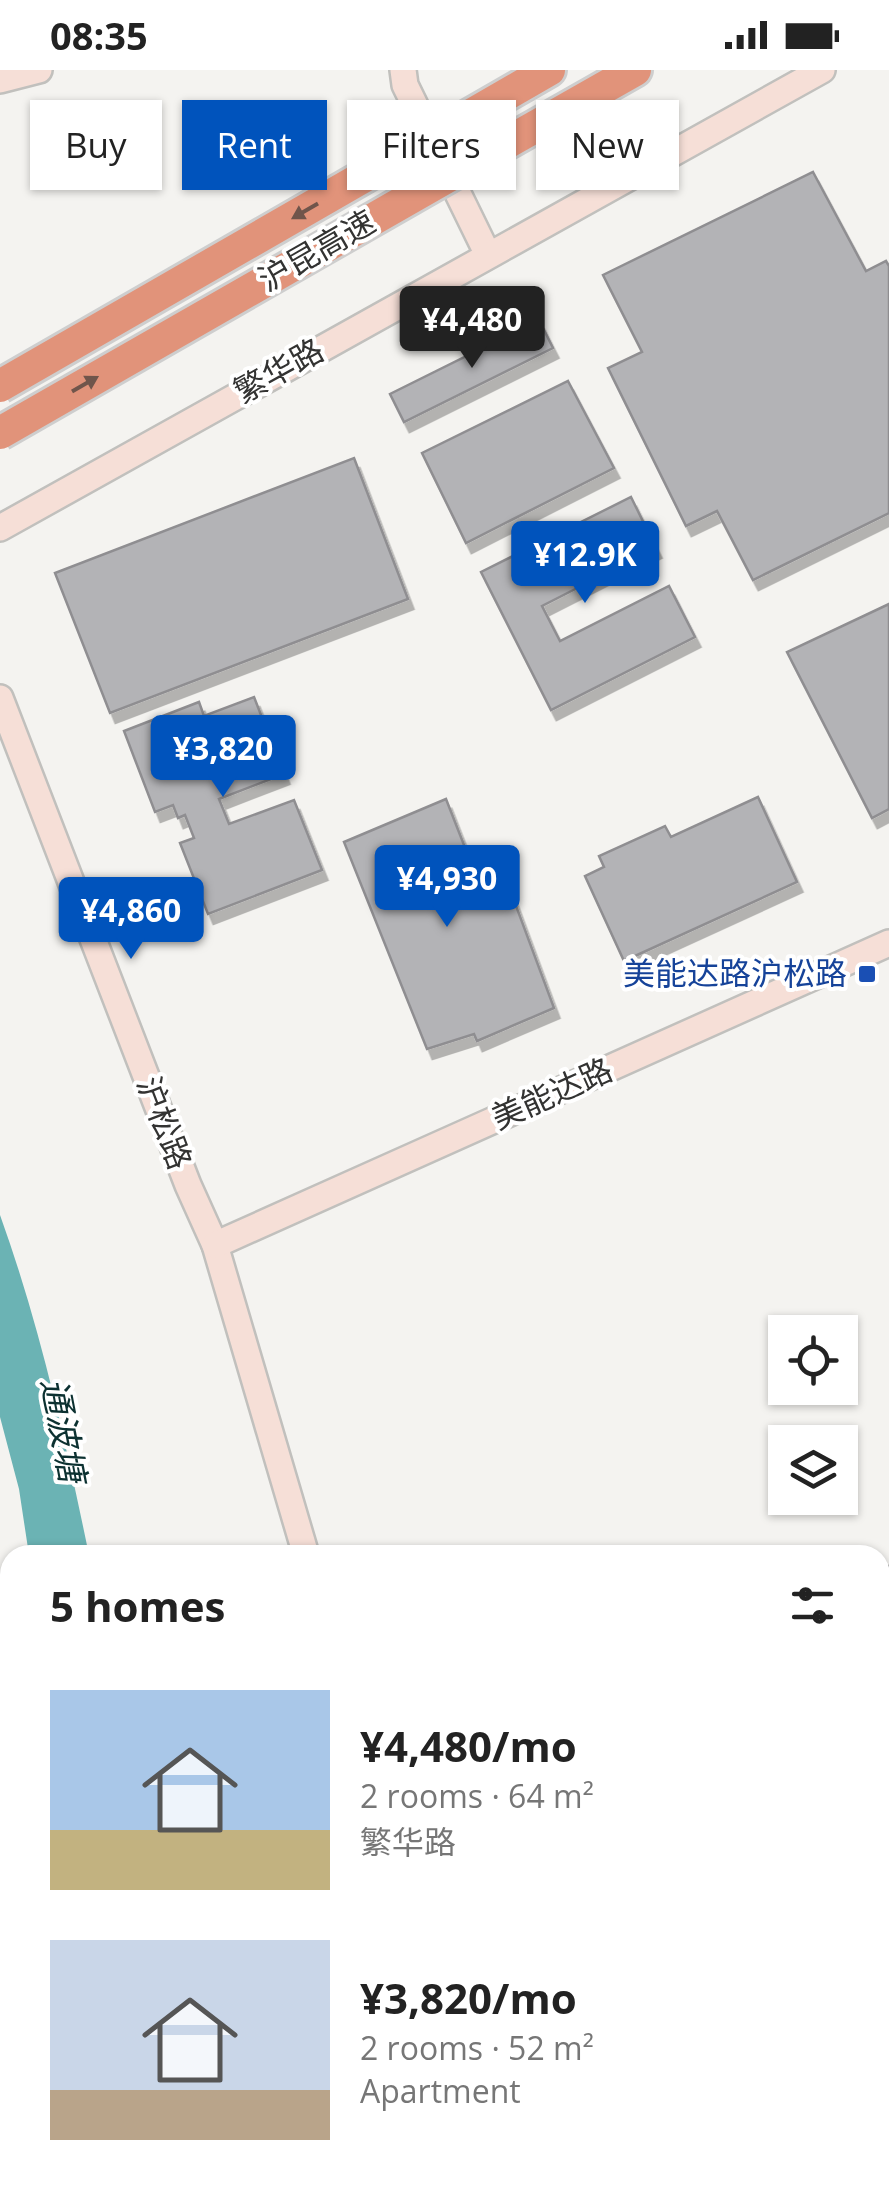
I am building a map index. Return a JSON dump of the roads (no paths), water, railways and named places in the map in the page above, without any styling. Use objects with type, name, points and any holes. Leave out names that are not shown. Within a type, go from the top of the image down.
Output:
[{"type":"highway","name":"沪昆高速","points":[[0,386],[549,70]]},
{"type":"highway","name":"沪昆高速","points":[[0,432],[635,70]]},
{"type":"main road","points":[[0,80],[39,70]]},
{"type":"main road","points":[[402,70],[488,255]]},
{"type":"main road","name":"繁华路","points":[[0,528],[822,70]]},
{"type":"main road","name":"沪松路","points":[[0,698],[214,1245],[303,1545]]},
{"type":"main road","name":"美能达路","points":[[214,1245],[889,943]]},
{"type":"water","points":[[0,1215],[50,1383],[87,1545],[27,1545],[19,1489],[0,1417]]},
{"type":"place","name":"美能达路沪松路","points":[[867,974]]},
{"type":"water label","name":"通波塘","points":[[63,1430]]}]
